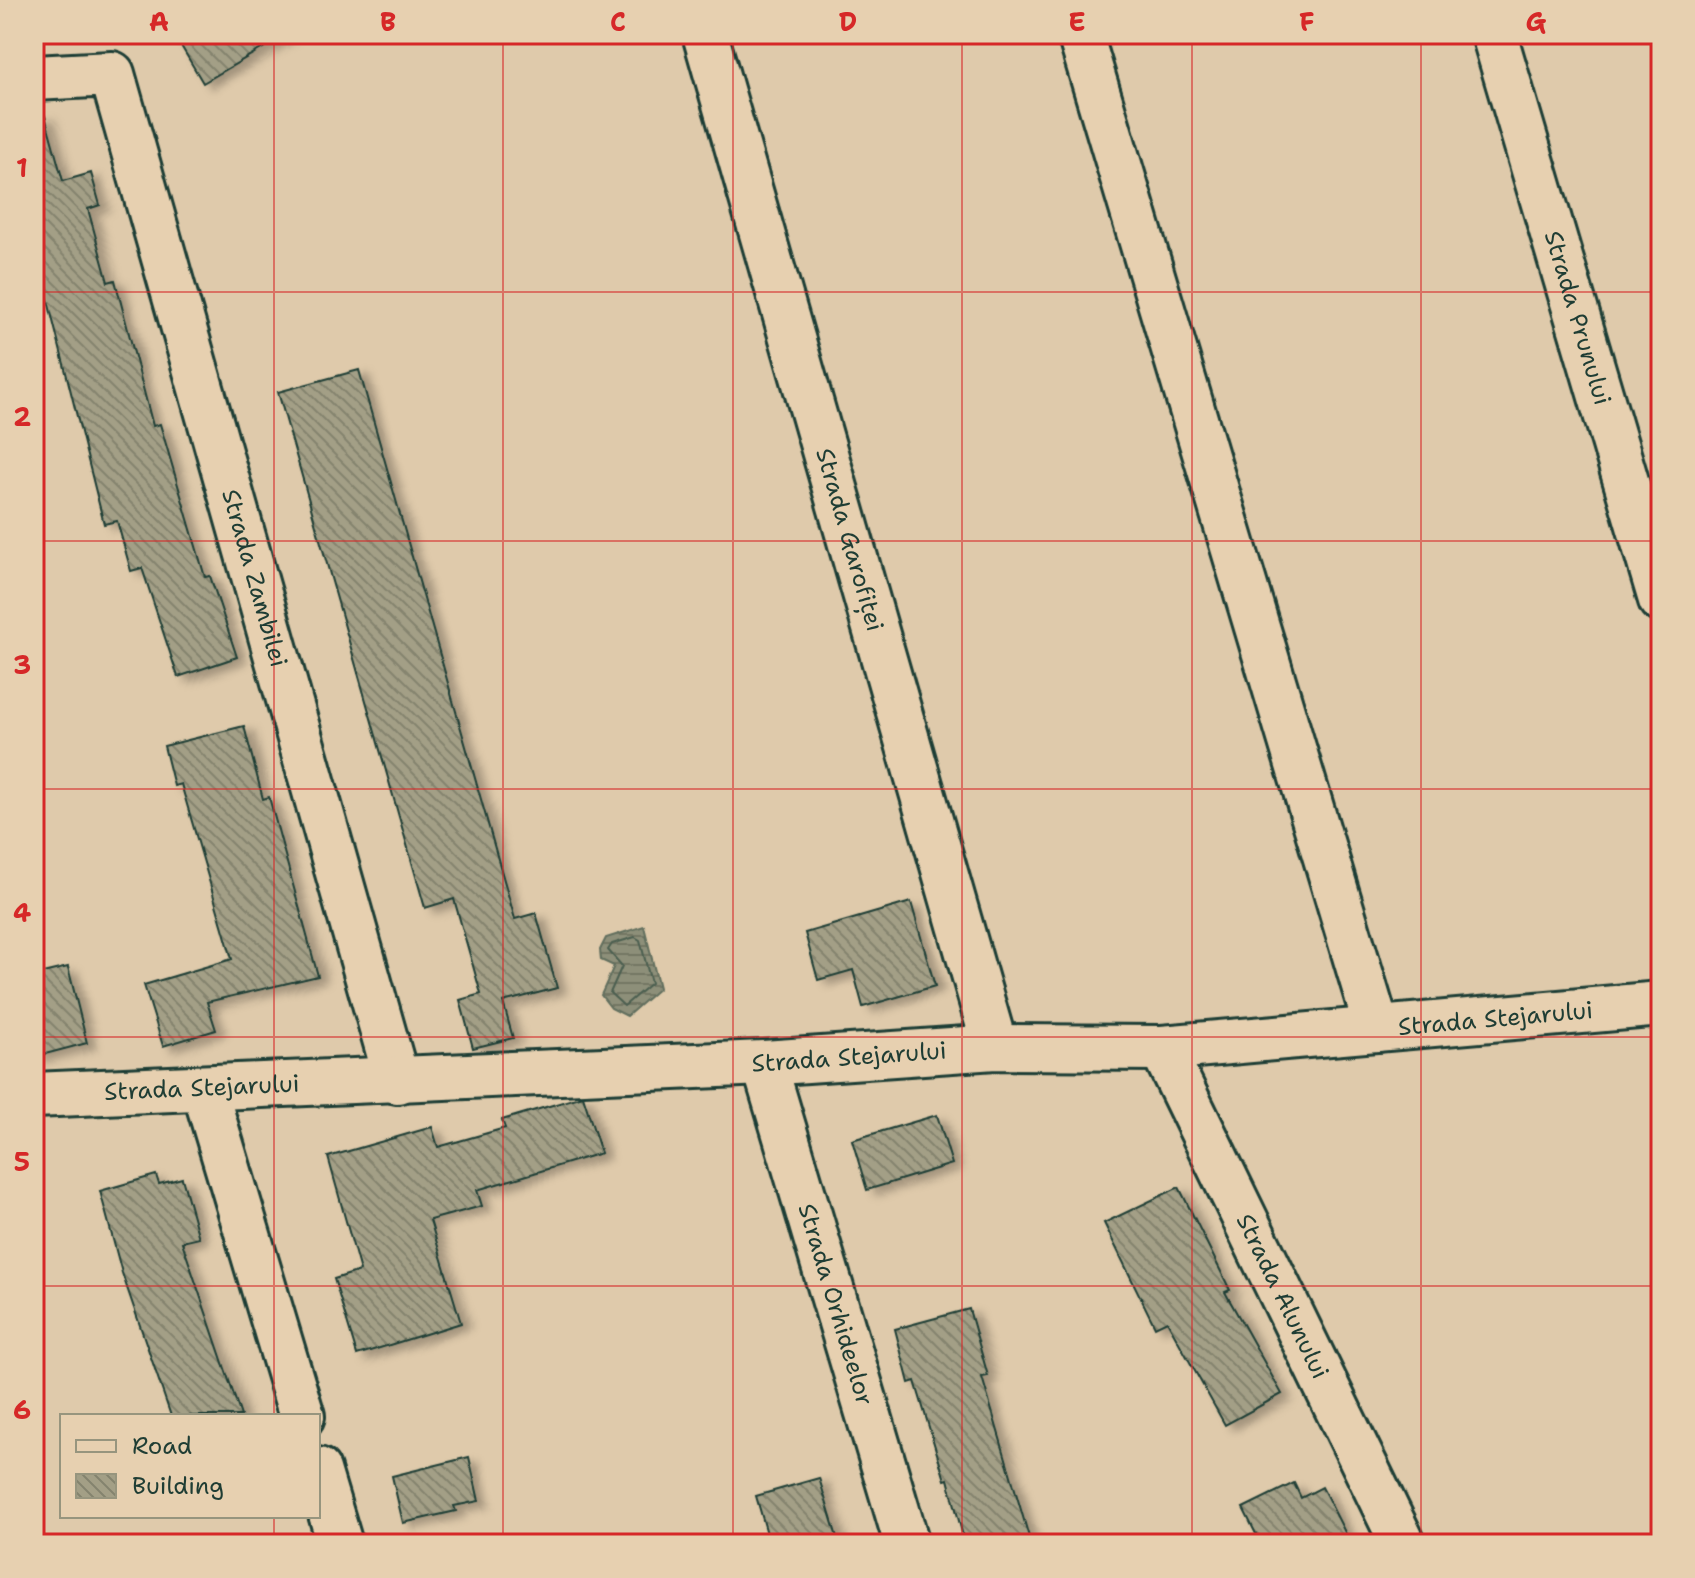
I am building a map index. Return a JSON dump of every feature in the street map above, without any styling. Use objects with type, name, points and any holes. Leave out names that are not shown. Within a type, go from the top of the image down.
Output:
[{"type":"street","name":"Strada Garofiței","points":[[705,34],[995,1047]]},
{"type":"street","points":[[1080,34],[1377,1029]]},
{"type":"street","name":"Strada Prunului","points":[[1494,34],[1661,600]]},
{"type":"street","name":"Strada Zambilei","points":[[34,78],[112,74],[397,1081]]},
{"type":"street","name":"Strada Stejarului","points":[[34,1095],[764,1063],[995,1047],[1162,1048],[1661,1004]]},
{"type":"street","name":"Strada Alunului","points":[[1162,1048],[1403,1544]]},
{"type":"street","name":"Strada Orhideelor","points":[[764,1063],[907,1544]]},
{"type":"street","points":[[204,1088],[301,1414]]},
{"type":"street","points":[[320,1477],[340,1544]]},
{"type":"water","points":[[644,926],[659,988],[627,1016],[611,1008],[601,995],[614,966],[601,960],[600,950],[606,938]]},
{"type":"building","points":[[174,34],[287,34],[203,83]]},
{"type":"building","points":[[45,116],[63,181],[91,173],[100,205],[88,209],[108,282],[115,280],[153,426],[160,424],[205,577],[210,576],[237,657],[178,677],[142,568],[131,571],[117,521],[104,524],[39,265],[34,266],[34,118]]},
{"type":"building","points":[[359,370],[515,919],[536,913],[557,988],[503,1002],[513,1038],[473,1048],[460,1000],[481,994],[454,899],[425,908],[278,392]]},
{"type":"building","points":[[244,726],[263,799],[269,797],[318,976],[207,1002],[216,1030],[163,1046],[144,985],[232,959],[181,784],[174,786],[164,746]]},
{"type":"building","points":[[911,902],[935,986],[863,1007],[853,970],[818,980],[805,933]]},
{"type":"building","points":[[68,967],[87,1043],[34,1057],[34,975]]},
{"type":"building","points":[[583,1096],[601,1153],[477,1190],[482,1206],[430,1220],[461,1323],[357,1355],[334,1279],[360,1271],[328,1157],[432,1127],[438,1147],[505,1128],[502,1120]]},
{"type":"building","points":[[937,1115],[952,1164],[867,1190],[852,1140]]},
{"type":"building","points":[[156,1175],[159,1184],[182,1178],[199,1238],[182,1242],[240,1414],[170,1414],[122,1273],[100,1191]]},
{"type":"building","points":[[1179,1187],[1230,1290],[1225,1292],[1282,1394],[1225,1425],[1167,1321],[1155,1327],[1104,1223]]},
{"type":"building","points":[[969,1309],[988,1376],[982,1377],[1031,1544],[965,1544],[948,1479],[945,1480],[915,1381],[909,1383],[895,1329]]},
{"type":"building","points":[[469,1457],[479,1501],[454,1506],[456,1511],[403,1523],[392,1476]]},
{"type":"building","points":[[819,1478],[839,1544],[770,1544],[756,1496]]},
{"type":"building","points":[[1294,1483],[1301,1498],[1322,1487],[1351,1544],[1261,1544],[1243,1508]]}]
